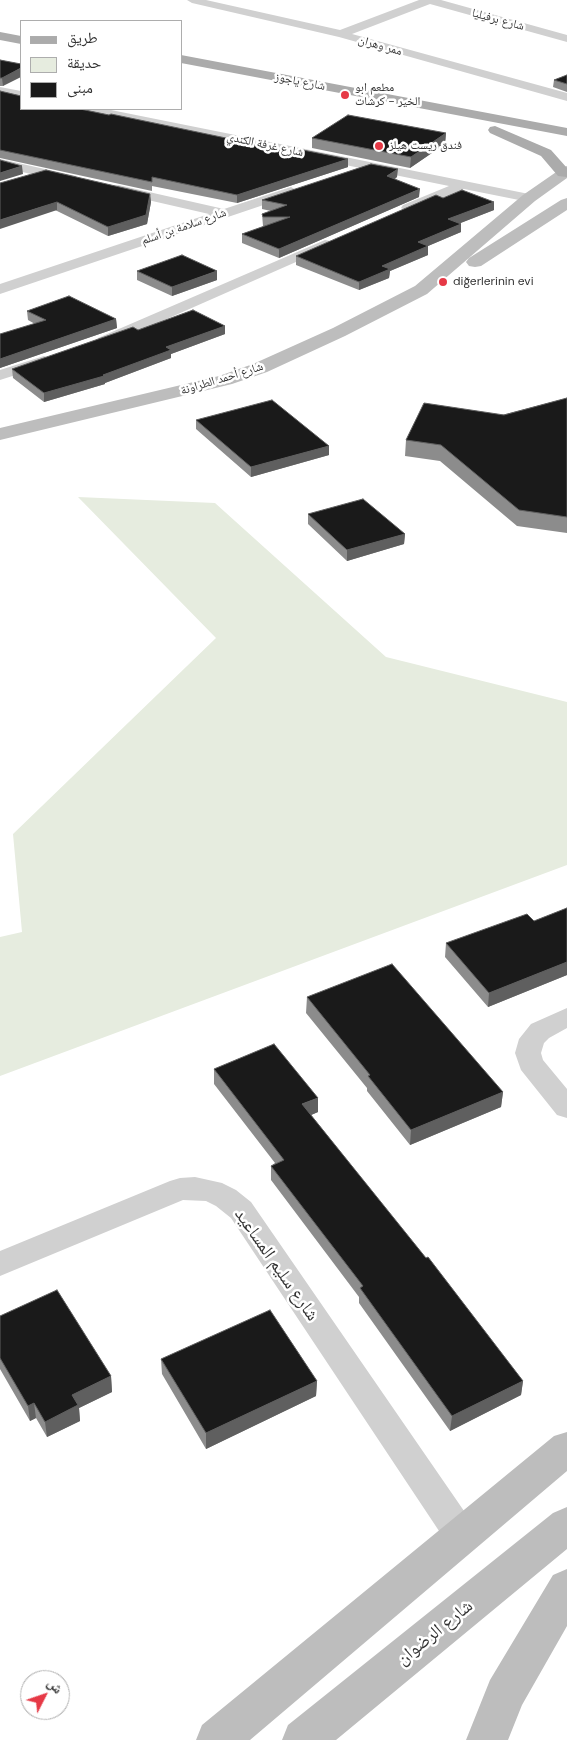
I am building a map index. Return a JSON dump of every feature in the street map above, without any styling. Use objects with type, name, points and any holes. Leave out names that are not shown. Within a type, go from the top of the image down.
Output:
[{"type":"main road","points":[[0,25],[20,29]]},
{"type":"main road","points":[[0,36],[20,40]]},
{"type":"main road","name":"شارع ياجوز","points":[[182,59],[567,132]]},
{"type":"main road","name":"شارع ياجوز","points":[[182,71],[567,142]]},
{"type":"main road","points":[[495,130],[546,153],[565,172]]},
{"type":"street","name":"ممر وهران","points":[[192,0],[341,34],[567,97]]},
{"type":"street","points":[[341,34],[429,0]]},
{"type":"street","name":"شارع برفيليا","points":[[429,0],[567,39]]},
{"type":"street","points":[[540,32],[558,25]]},
{"type":"street","points":[[0,91],[20,95]]},
{"type":"street","name":"شارع غرفة الكندي","points":[[93,110],[529,198]]},
{"type":"street","points":[[0,163],[81,181]]},
{"type":"street","points":[[342,175],[369,166]]},
{"type":"street","name":"شارع أحمد الطراونة","points":[[429,284],[529,198],[565,172]]},
{"type":"street","points":[[18,182],[46,173]]},
{"type":"street","points":[[391,216],[462,185]]},
{"type":"street","points":[[108,186],[224,213]]},
{"type":"street","name":"شارع سلامة بن أسلم","points":[[0,290],[224,213],[306,187]]},
{"type":"street","name":"شارع أحمد الطراونة","points":[[0,434],[225,380],[260,368],[339,332],[429,284],[483,258],[567,203]]},
{"type":"street","points":[[87,347],[338,238]]},
{"type":"street","points":[[0,375],[61,356]]},
{"type":"street","points":[[567,1017],[540,1031],[532,1039],[528,1053],[530,1062],[567,1108]]},
{"type":"street","name":"شارع سليم المساعيد","points":[[0,1264],[180,1189],[203,1190],[226,1198],[241,1210],[461,1534]]},
{"type":"street","points":[[217,1740],[461,1534],[567,1448]]},
{"type":"street","name":"شارع الرضوان","points":[[303,1740],[567,1525]]},
{"type":"street","points":[[487,1740],[505,1694],[567,1588]]},
{"type":"green space","points":[[78,497],[215,503],[386,657],[567,702],[567,865],[0,1076],[0,937],[22,932],[13,834],[216,638]]},
{"type":"building","points":[[0,60],[20,64],[20,69],[0,78]]},
{"type":"building","points":[[567,75],[567,84],[554,80]]},
{"type":"building","points":[[0,91],[20,96],[20,110],[85,110],[293,152],[298,149],[348,159],[237,195],[152,177],[152,182],[0,150]]},
{"type":"building","points":[[348,115],[446,133],[411,157],[312,138]]},
{"type":"building","points":[[0,160],[22,166],[0,173]]},
{"type":"building","points":[[371,164],[398,169],[387,176],[420,189],[279,249],[242,234],[290,217],[263,217],[262,214],[287,205],[262,200]]},
{"type":"building","points":[[46,170],[150,194],[146,215],[108,227],[57,202],[0,220],[0,183]]},
{"type":"building","points":[[462,190],[494,202],[448,219],[461,224],[418,242],[428,246],[382,266],[390,269],[359,282],[296,256],[436,195],[443,198]]},
{"type":"building","points":[[182,255],[217,271],[172,287],[137,271]]},
{"type":"building","points":[[69,296],[116,319],[0,359],[0,334],[46,320],[27,311]]},
{"type":"building","points":[[193,310],[225,326],[166,347],[171,350],[104,376],[44,393],[12,369],[133,327],[138,330]]},
{"type":"building","points":[[567,398],[567,517],[519,510],[441,445],[406,440],[424,403],[504,415]]},
{"type":"building","points":[[272,400],[329,446],[251,467],[196,420]]},
{"type":"building","points":[[363,499],[405,534],[347,550],[308,514]]},
{"type":"building","points":[[567,908],[567,962],[489,993],[446,943],[527,914],[534,921]]},
{"type":"building","points":[[392,964],[503,1092],[411,1130],[368,1076],[370,1075],[307,997]]},
{"type":"building","points":[[274,1044],[318,1098],[302,1104],[426,1258],[428,1257],[523,1381],[452,1416],[360,1288],[363,1286],[271,1166],[284,1160],[214,1069]]},
{"type":"building","points":[[57,1290],[111,1376],[72,1395],[78,1405],[45,1422],[34,1403],[28,1406],[0,1358],[0,1316]]},
{"type":"building","points":[[270,1310],[317,1381],[206,1433],[161,1359]]},
{"type":"place","name":"مطعم ابو الخير - كرشات","points":[[345,95]]},
{"type":"place","name":"فندق ريست هيلز","points":[[379,146]]},
{"type":"place","name":"diğerlerinin evi","points":[[443,282]]}]
